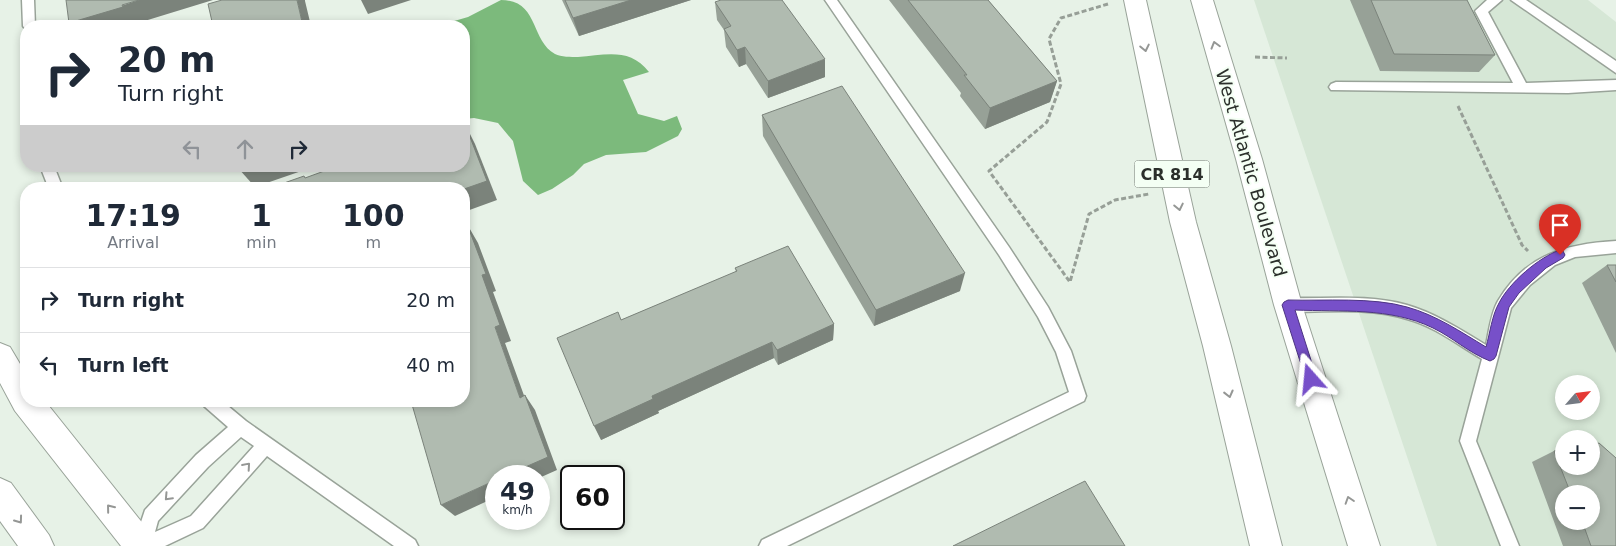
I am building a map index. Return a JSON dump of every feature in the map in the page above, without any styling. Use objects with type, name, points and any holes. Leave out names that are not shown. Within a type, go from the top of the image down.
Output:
[{"type":"main road","name":"West Atlantic Boulevard","points":[[1202,0],[1249,159],[1288,305],[1364,546]]},
{"type":"main road","name":"CR 814","points":[[1121,2],[1217,346],[1266,546]]},
{"type":"main road","points":[[0,356],[20,391]]},
{"type":"main road","points":[[31,407],[143,546]]},
{"type":"main road","points":[[0,494],[38,546]]},
{"type":"lane","points":[[28,0],[29,20]]},
{"type":"lane","points":[[768,546],[1078,396],[1063,351],[1043,312],[1004,251],[831,0]]},
{"type":"lane","points":[[1517,0],[1616,68]]},
{"type":"lane","points":[[1488,2],[1481,11],[1522,87]]},
{"type":"lane","points":[[1336,87],[1616,85]]},
{"type":"lane","points":[[1510,546],[1468,440],[1504,305],[1515,290],[1542,265],[1560,255],[1572,251],[1616,247]]},
{"type":"lane","points":[[1288,305],[1378,307],[1406,312],[1437,324],[1490,356]]},
{"type":"lane","points":[[217,407],[240,427],[408,546]]},
{"type":"lane","points":[[143,546],[151,516],[202,461],[240,427]]},
{"type":"lane","points":[[143,546],[197,522],[266,445]]},
{"type":"path","points":[[1121,2],[1061,18],[1049,39],[1061,84],[1047,122],[989,171],[1070,282],[1089,214],[1116,200],[1150,194]]},
{"type":"path","points":[[1255,57],[1287,58]]},
{"type":"path","points":[[1449,87],[1522,245],[1542,265]]},
{"type":"shaded area","points":[[501,0],[513,2],[522,6],[528,13],[541,40],[555,54],[575,57],[616,54],[634,59],[649,72],[623,80],[638,114],[664,121],[677,116],[682,129],[678,136],[646,152],[606,155],[584,164],[573,175],[552,189],[538,195],[523,181],[513,141],[498,123],[470,118],[470,20],[458,20],[468,17]]},
{"type":"shaded area","points":[[1254,0],[1588,0],[1616,22],[1616,546],[1437,546]]},
{"type":"building","points":[[66,0],[139,0],[122,5],[123,7],[79,20],[69,20]]},
{"type":"building","points":[[222,0],[297,0],[302,20],[212,20],[208,4]]},
{"type":"building","points":[[565,0],[631,0],[573,18]]},
{"type":"building","points":[[721,0],[782,0],[825,59],[768,81],[745,47],[737,50],[724,29],[731,26],[715,2]]},
{"type":"building","points":[[908,0],[988,0],[1057,81],[990,108],[964,75],[967,75]]},
{"type":"building","points":[[1371,0],[1467,0],[1495,55],[1394,54]]},
{"type":"building","points":[[842,86],[965,273],[876,310],[762,115]]},
{"type":"building","points":[[470,137],[487,181],[470,187],[470,182],[287,182],[304,176],[305,178],[322,172],[470,172]]},
{"type":"building","points":[[470,232],[486,274],[482,275],[500,325],[495,327],[520,398],[525,395],[548,457],[530,465],[485,465],[485,485],[441,505],[413,407],[470,407]]},
{"type":"building","points":[[788,246],[834,324],[777,350],[772,342],[652,396],[653,399],[594,426],[557,338],[618,312],[621,320],[737,271],[735,268]]},
{"type":"building","points":[[1607,265],[1616,265],[1616,282]]},
{"type":"building","points":[[1600,444],[1616,458],[1616,546],[1591,546],[1585,530],[1600,530],[1600,485],[1567,485],[1563,475],[1600,475]]},
{"type":"building","points":[[1085,481],[1125,546],[953,546]]},
{"type":"route","points":[[1311,379],[1288,305],[1378,307],[1406,312],[1437,324],[1490,356],[1504,305],[1515,290],[1542,265],[1560,255]]}]
